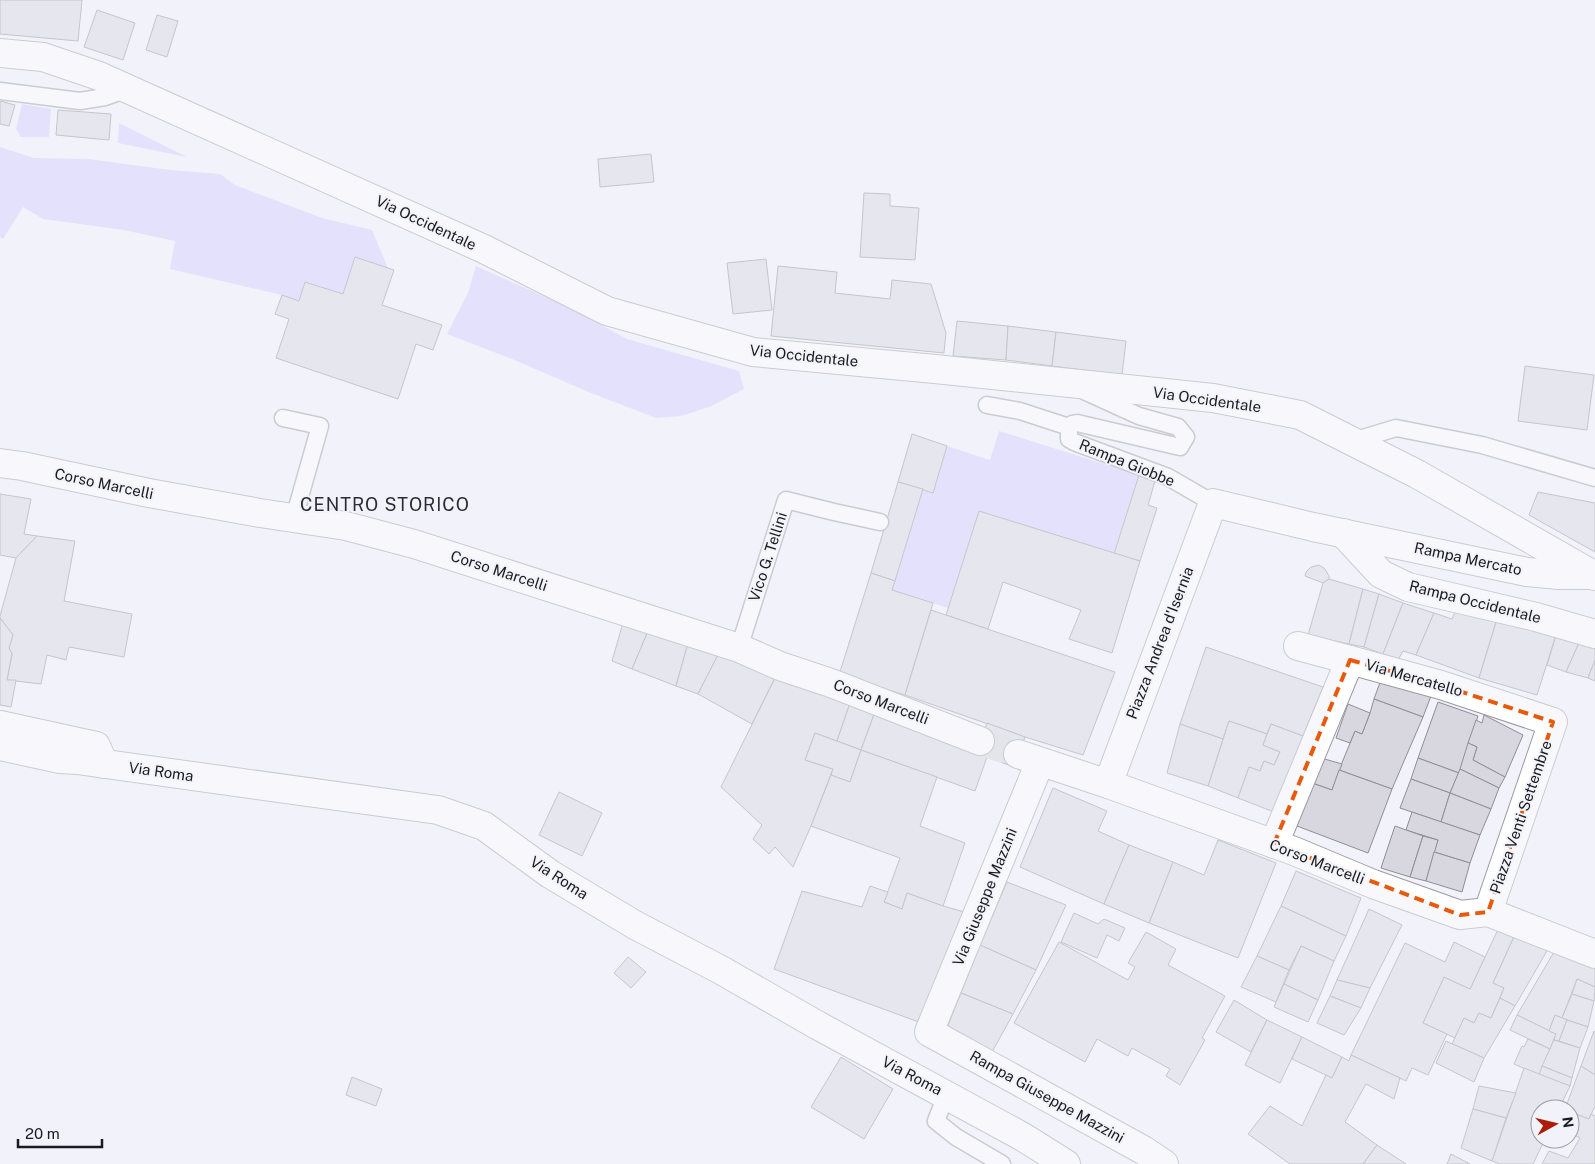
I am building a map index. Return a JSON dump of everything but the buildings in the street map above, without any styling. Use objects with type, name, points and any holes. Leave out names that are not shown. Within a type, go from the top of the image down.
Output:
[{"type":"street","name":"Via Occidentale","points":[[0,54],[43,57],[99,76],[476,246],[607,311],[753,352],[1214,398],[1300,415],[1417,474],[1594,575]]},
{"type":"street","name":"Corso Marcelli","points":[[0,464],[22,466],[149,493],[260,513],[346,526],[414,544],[739,648],[780,666],[832,683],[980,740]]},
{"type":"street","name":"Rampa Mercato","points":[[1214,503],[1313,527],[1527,572],[1594,575]]},
{"type":"street","name":"Piazza Andrea d'Isernia","points":[[1108,784],[1214,503]]},
{"type":"street","name":"Rampa Occidentale","points":[[1343,533],[1381,574],[1408,587],[1536,617],[1595,634]]},
{"type":"street","points":[[1298,646],[1350,660]]},
{"type":"street","name":"Via Mercatello","points":[[1274,844],[1350,660],[1441,684],[1553,722]]},
{"type":"street","name":"Piazza Venti Settembre","points":[[1488,912],[1553,722]]},
{"type":"street","points":[[0,725],[96,746],[104,764]]},
{"type":"street","name":"Via Roma","points":[[0,746],[60,759],[438,810],[484,826],[550,874],[635,925],[721,970],[817,1025],[1023,1137],[1066,1164]]},
{"type":"street","name":"Corso Marcelli","points":[[1029,758],[1108,784],[1274,844],[1373,884],[1460,915],[1488,912],[1595,954]]},
{"type":"street","name":"Via Giuseppe Mazzini","points":[[929,1032],[1029,758]]},
{"type":"street","name":"Rampa Giuseppe Mazzini","points":[[929,1032],[1143,1150],[1164,1164]]},
{"type":"lane","points":[[0,91],[80,101],[105,97],[128,89]]},
{"type":"lane","name":"Rampa Giobbe","points":[[1066,383],[1139,416],[1178,427],[1186,437],[1180,447],[1077,422],[1069,427],[1068,438],[1074,442],[1168,477],[1214,503]]},
{"type":"lane","points":[[987,405],[1020,411],[1069,427]]},
{"type":"lane","points":[[283,418],[320,426],[294,518]]},
{"type":"lane","points":[[1353,441],[1396,428],[1482,445],[1595,478]]},
{"type":"lane","name":"Vico G. Tellini","points":[[739,648],[786,500],[880,522]]},
{"type":"lane","points":[[946,1095],[936,1122],[956,1137],[1002,1164]]},
{"type":"highlighted area","points":[[1350,660],[1441,685],[1553,722],[1488,912],[1460,915],[1274,844]]},
{"type":"shaded area","points":[[22,104],[51,109],[49,137],[21,137],[16,129]]},
{"type":"shaded area","points":[[119,123],[187,157],[118,143]]},
{"type":"shaded area","points":[[0,147],[34,158],[88,159],[170,170],[220,174],[235,185],[322,218],[372,230],[388,268],[355,257],[343,294],[305,282],[299,301],[282,295],[170,269],[175,241],[124,230],[43,219],[23,207],[3,239],[0,237]]},
{"type":"shaded area","points":[[476,266],[572,309],[627,339],[739,371],[744,389],[709,407],[681,416],[656,418],[447,334],[468,293]]},
{"type":"shaded area","points":[[999,431],[1139,475],[1114,554],[979,511],[948,608],[892,590],[923,489],[933,492],[947,446],[990,460]]},
{"type":"tunnel","points":[[980,741],[1018,754]]},
{"type":"district","name":"CENTRO STORICO","points":[[385,505]]}]
